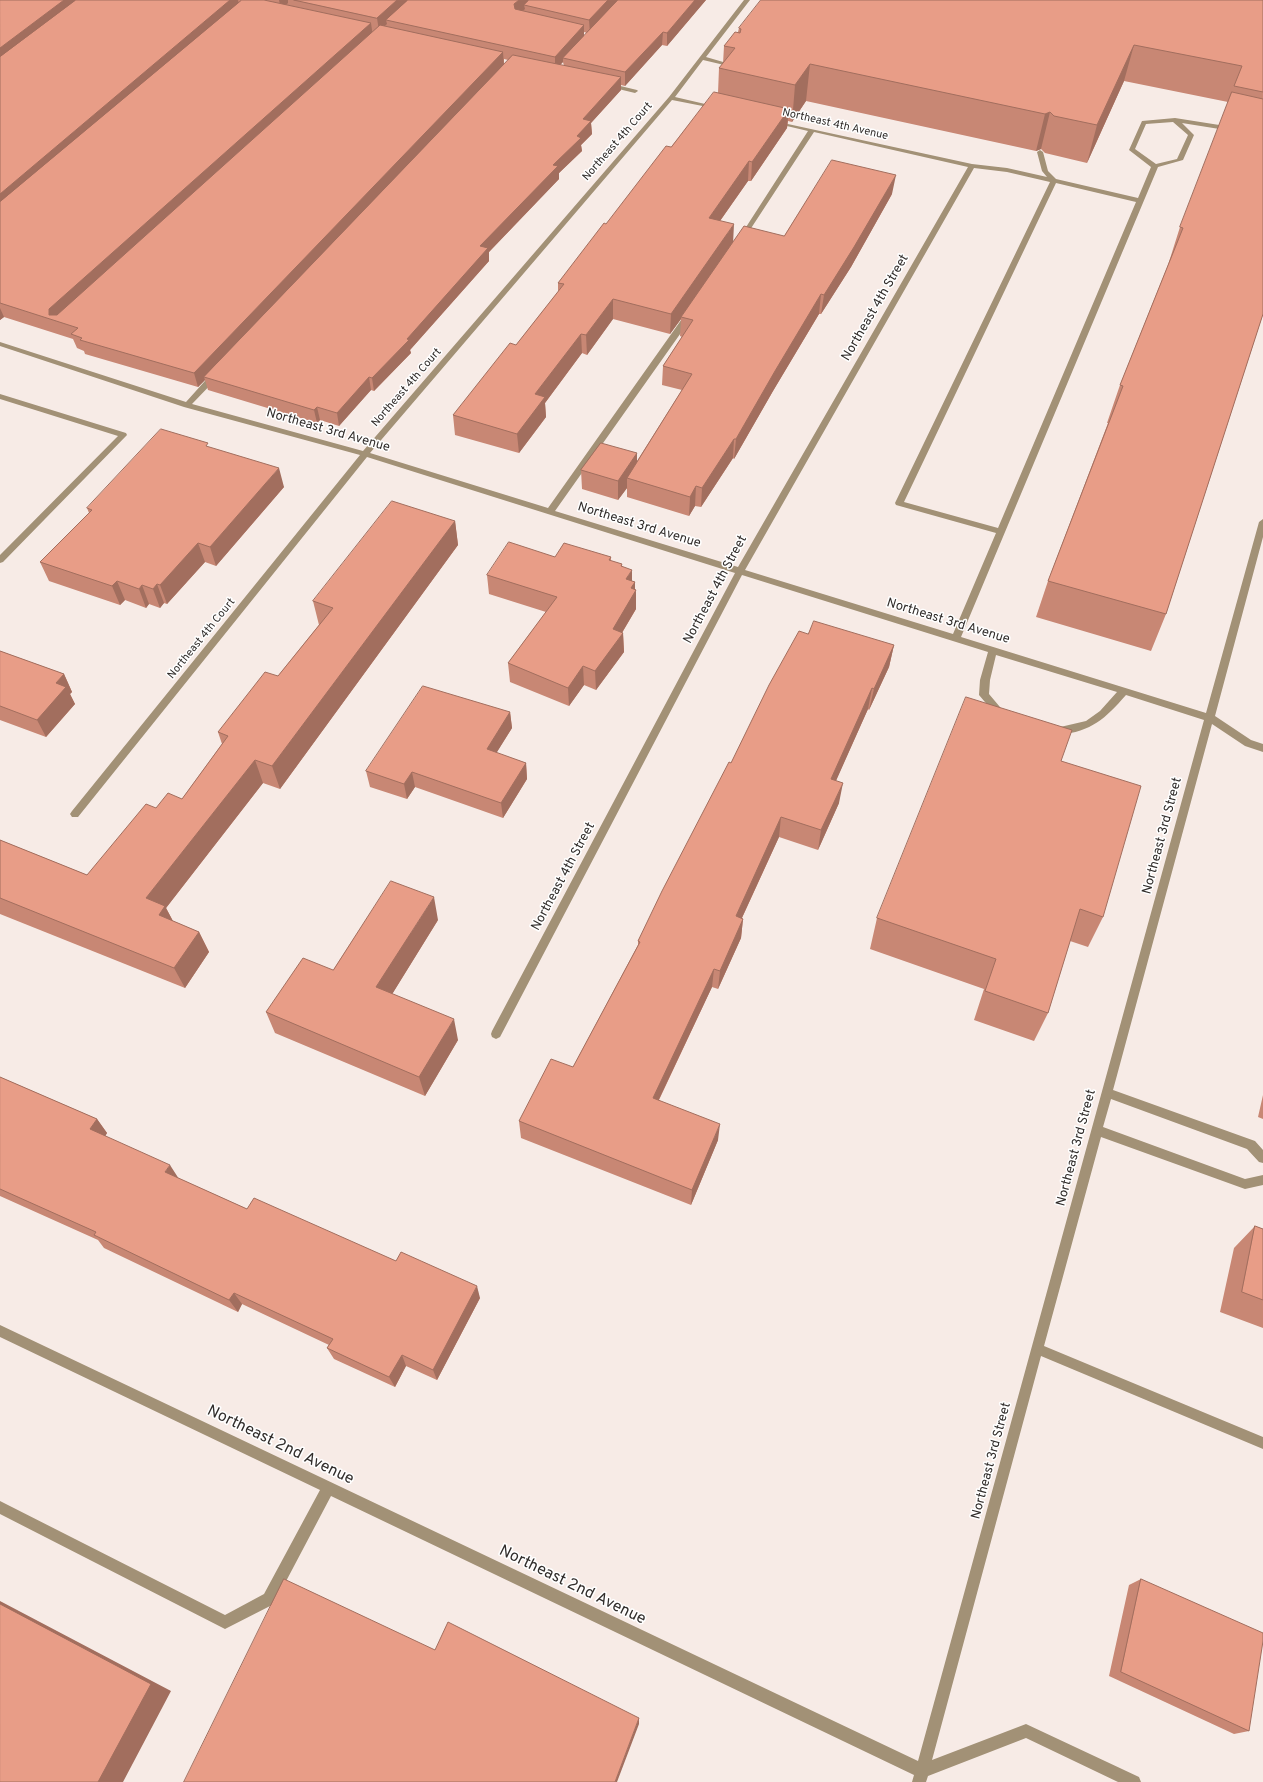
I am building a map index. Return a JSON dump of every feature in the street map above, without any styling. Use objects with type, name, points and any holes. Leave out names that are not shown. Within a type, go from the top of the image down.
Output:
[{"type":"street","name":"Northeast 4th Court","points":[[75,814],[365,454],[671,98],[747,0]]},
{"type":"street","points":[[702,58],[735,67]]},
{"type":"street","points":[[600,84],[635,92]]},
{"type":"street","points":[[671,98],[727,110]]},
{"type":"street","name":"Northeast 4th Avenue","points":[[765,119],[972,166],[1007,170],[1141,201]]},
{"type":"street","points":[[1175,120],[1191,135],[1180,160],[1155,166],[1132,150],[1144,122],[1175,120],[1241,131]]},
{"type":"street","points":[[736,247],[812,130]]},
{"type":"street","points":[[1001,532],[899,503],[1054,181],[1045,171],[1040,152]]},
{"type":"street","name":"Northeast 4th Street","points":[[496,1034],[740,571],[972,166]]},
{"type":"street","points":[[956,638],[1155,166]]},
{"type":"street","points":[[550,512],[692,312]]},
{"type":"street","name":"Northeast 3rd Avenue","points":[[0,344],[187,405],[365,454],[1210,718],[1248,743],[1263,748]]},
{"type":"street","points":[[187,405],[220,370]]},
{"type":"street","points":[[0,396],[123,435],[0,560]]},
{"type":"street","name":"Northeast 3rd Street","points":[[920,1777],[1263,522]]},
{"type":"street","points":[[993,650],[981,697],[999,713],[1010,718]]},
{"type":"street","points":[[1047,731],[1075,730],[1100,718],[1124,691]]},
{"type":"street","points":[[1107,1093],[1251,1145],[1263,1158]]},
{"type":"street","points":[[1097,1130],[1245,1184],[1263,1180]]},
{"type":"street","name":"Northeast 2nd Avenue","points":[[0,1331],[328,1488],[920,1777]]},
{"type":"street","points":[[1038,1349],[1263,1443]]},
{"type":"street","points":[[0,1507],[225,1622],[269,1599],[328,1488]]},
{"type":"street","points":[[920,1777],[1026,1732],[1134,1782]]},
{"type":"building","points":[[0,0],[64,0],[0,48]]},
{"type":"building","points":[[76,0],[230,0],[0,194],[0,57]]},
{"type":"building","points":[[242,0],[264,0],[371,23],[49,309],[49,315],[57,315],[380,25],[503,52],[194,373],[80,340],[82,338],[71,334],[78,328],[0,303],[0,202]]},
{"type":"building","points":[[294,0],[397,0],[377,18]]},
{"type":"building","points":[[408,0],[519,0],[514,4],[515,9],[584,25],[555,57],[386,20]]},
{"type":"building","points":[[529,0],[608,0],[589,20],[524,5]]},
{"type":"building","points":[[618,0],[695,0],[667,33],[663,32],[625,72],[563,58]]},
{"type":"building","points":[[761,0],[1263,0],[1263,92],[1234,86],[1242,66],[1134,45],[1097,125],[1054,116],[1050,112],[1045,114],[810,64],[795,85],[719,68],[735,48],[724,46],[735,32],[740,33],[741,29],[739,28]]},
{"type":"building","points":[[513,55],[621,77],[583,119],[591,121],[577,136],[581,138],[553,165],[558,166],[480,246],[488,248],[407,339],[409,340],[372,378],[369,377],[337,413],[317,407],[314,410],[204,377]]},
{"type":"building","points":[[714,92],[789,109],[752,162],[749,161],[709,218],[734,224],[671,314],[613,299],[586,335],[581,334],[535,394],[545,397],[517,434],[453,415],[510,343],[516,345],[564,284],[558,283],[604,223],[606,224],[666,146],[671,147]]},
{"type":"building","points":[[1232,92],[1263,99],[1263,314],[1166,614],[1048,581],[1123,386],[1120,385],[1183,228],[1180,227]]},
{"type":"building","points":[[832,160],[896,175],[824,295],[821,294],[736,439],[734,439],[702,488],[696,486],[690,497],[627,478],[692,374],[663,366],[693,320],[681,317],[744,226],[784,236]]},
{"type":"building","points":[[161,429],[208,443],[206,446],[279,468],[210,547],[198,543],[160,585],[157,584],[153,589],[142,585],[139,589],[117,581],[112,586],[40,562],[92,510],[87,508]]},
{"type":"building","points":[[601,443],[637,453],[618,481],[581,470]]},
{"type":"building","points":[[392,501],[455,521],[272,766],[255,760],[146,898],[165,906],[159,915],[199,932],[174,968],[0,898],[0,840],[87,875],[146,804],[156,808],[168,793],[182,799],[228,736],[218,732],[265,672],[278,676],[333,608],[313,601]]},
{"type":"building","points":[[509,542],[555,557],[564,543],[611,557],[609,560],[622,564],[621,566],[632,570],[626,579],[635,582],[631,588],[636,590],[613,629],[623,633],[595,671],[583,666],[568,688],[508,663],[557,597],[487,575]]},
{"type":"building","points":[[814,621],[894,645],[874,689],[872,688],[831,779],[843,783],[821,830],[781,817],[736,916],[743,919],[720,971],[714,969],[653,1098],[720,1124],[692,1190],[519,1121],[551,1059],[573,1067],[640,942],[638,941],[662,891],[729,762],[731,763],[769,685],[799,631],[808,634]]},
{"type":"building","points":[[0,651],[64,674],[56,683],[66,687],[37,720],[0,706]]},
{"type":"building","points":[[423,686],[510,712],[487,749],[526,763],[501,803],[412,772],[404,784],[366,771]]},
{"type":"building","points":[[966,697],[1072,730],[1061,761],[1141,786],[1103,917],[1080,909],[1048,1013],[985,991],[996,959],[877,918]]},
{"type":"building","points":[[391,881],[434,897],[376,987],[454,1019],[419,1077],[266,1012],[303,958],[333,970]]},
{"type":"building","points":[[0,1077],[97,1119],[90,1129],[170,1165],[165,1172],[247,1209],[254,1198],[396,1261],[401,1252],[477,1286],[433,1370],[402,1355],[389,1377],[327,1348],[333,1339],[234,1293],[229,1300],[94,1235],[96,1232],[0,1189]]},
{"type":"building","points":[[1255,1226],[1263,1229],[1263,1300],[1242,1292]]},
{"type":"building","points":[[284,1579],[435,1650],[448,1622],[639,1718],[615,1782],[184,1782]]},
{"type":"building","points":[[1141,1579],[1263,1633],[1249,1731],[1121,1672]]},
{"type":"building","points":[[0,1604],[151,1684],[98,1782],[0,1782]]}]
